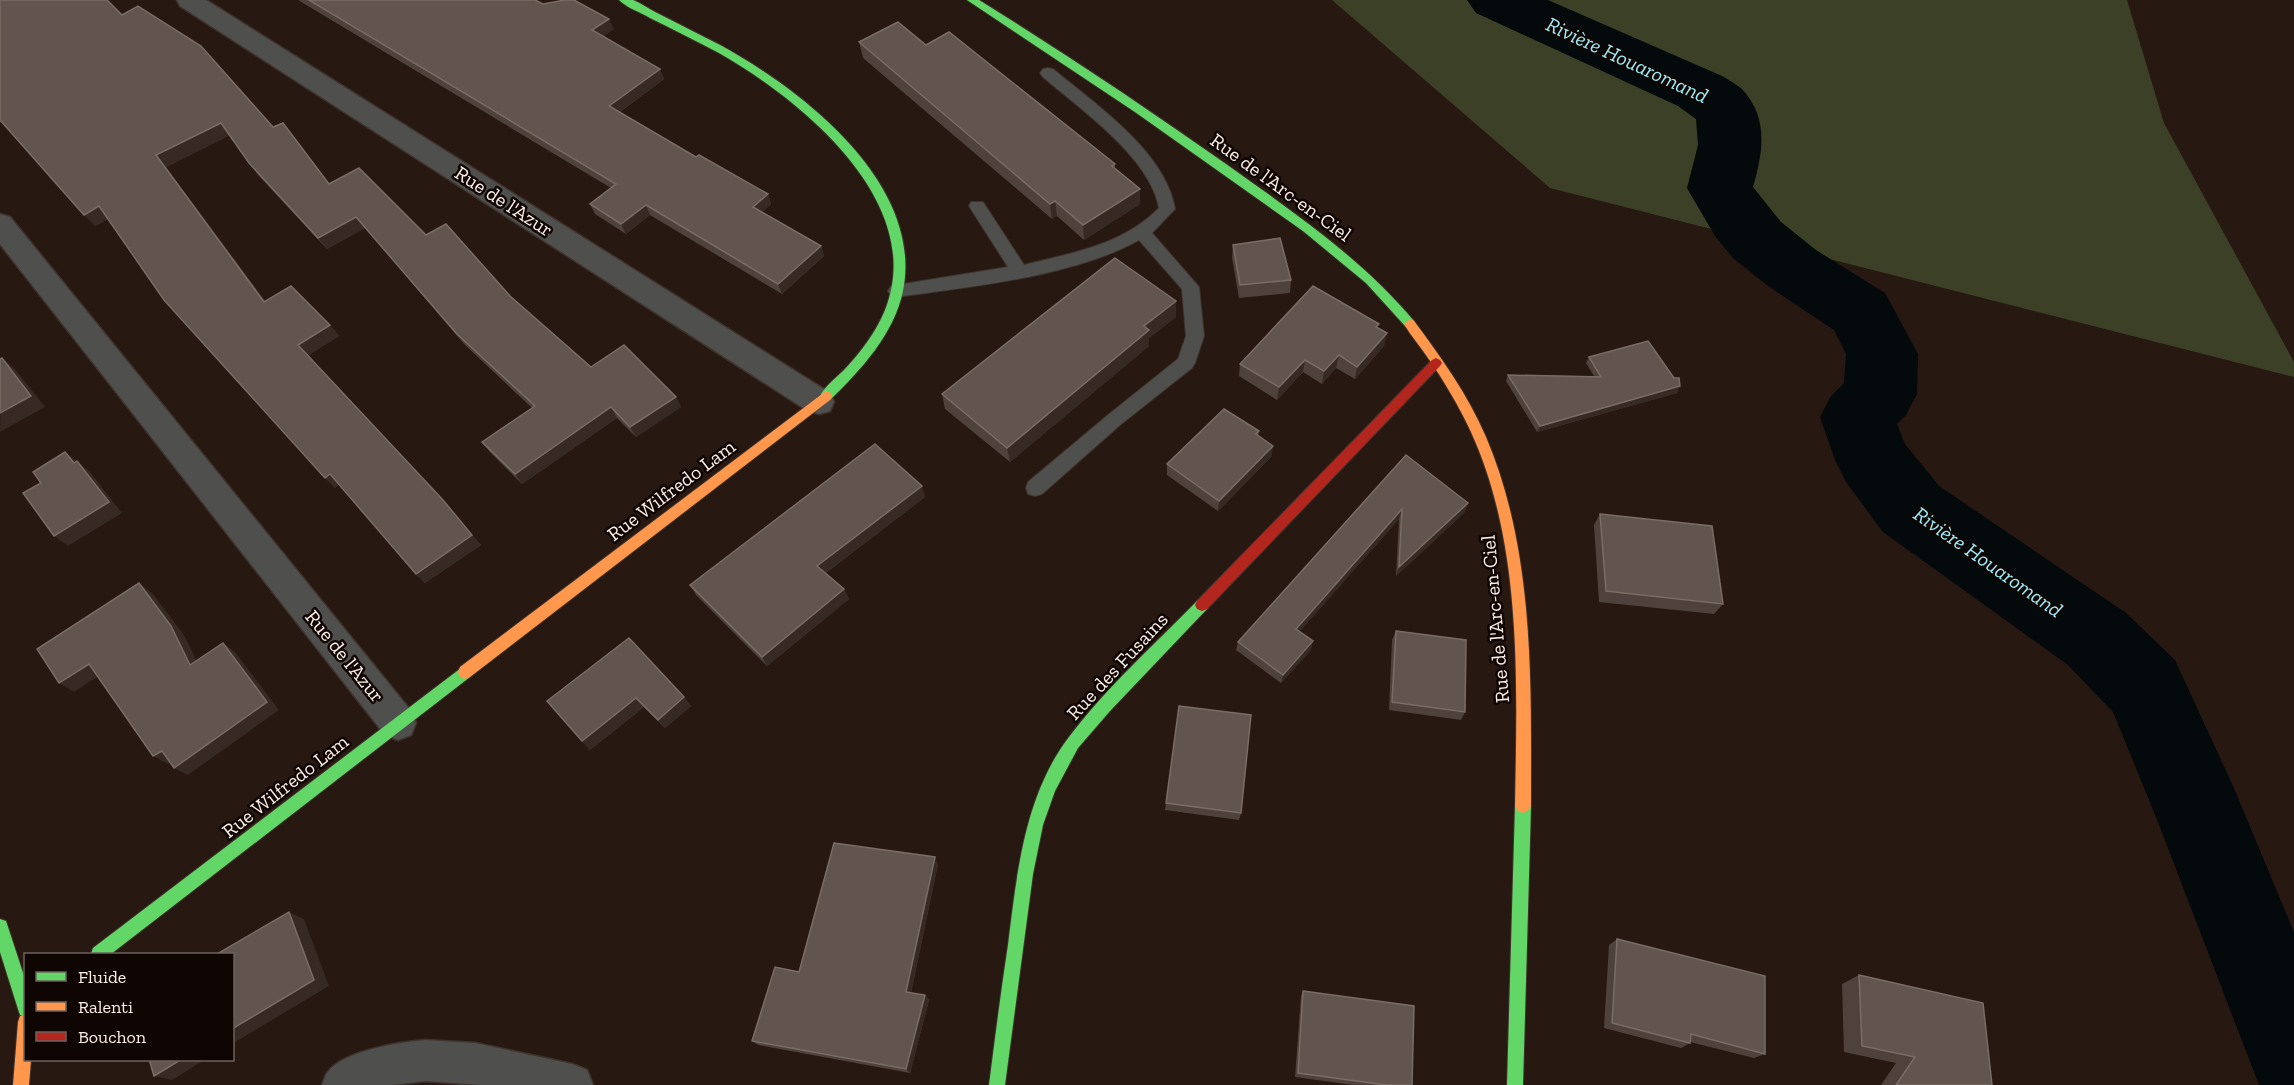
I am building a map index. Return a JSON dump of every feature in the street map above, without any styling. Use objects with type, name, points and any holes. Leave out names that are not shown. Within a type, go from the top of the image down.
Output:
[{"type":"street","name":"Rue de l'Azur","points":[[189,0],[819,402]]},
{"type":"street","name":"Rue Wilfredo Lam","points":[[100,953],[819,402],[853,371],[874,342],[891,309],[900,278],[899,246],[887,210],[871,180],[847,148],[774,83],[737,60],[624,0]]},
{"type":"street","name":"Rue de l'Arc-en-Ciel","points":[[972,0],[1192,146],[1333,247],[1375,282],[1406,320],[1466,408],[1485,451],[1502,502],[1514,561],[1523,671],[1523,808],[1515,1085]]},
{"type":"street","name":"Rue de l'Azur","points":[[0,224],[398,723]]},
{"type":"street","name":"Rue des Fusains","points":[[997,1085],[1025,874],[1035,825],[1048,788],[1073,743],[1105,706],[1436,363]]},
{"type":"street","points":[[0,927],[24,1003]]},
{"type":"street","points":[[21,1085],[24,1047]]},
{"type":"street","points":[[343,1085],[373,1069],[405,1061],[493,1065],[572,1085]]},
{"type":"lane","points":[[897,291],[1020,272],[1108,249],[1151,226],[1167,209],[1163,191],[1141,158],[1087,106],[1048,73]]},
{"type":"lane","points":[[977,206],[1020,272]]},
{"type":"lane","points":[[1035,488],[1114,420],[1186,363],[1195,336],[1190,287],[1141,232]]},
{"type":"green space","points":[[1332,0],[2127,0],[2164,123],[2294,362],[2294,377],[1550,188]]},
{"type":"building","points":[[0,0],[107,0],[122,15],[138,6],[201,46],[273,127],[283,123],[329,184],[359,168],[426,235],[446,224],[510,296],[591,367],[624,345],[676,397],[630,427],[611,407],[515,474],[482,442],[535,406],[457,334],[356,217],[318,238],[249,163],[221,123],[156,155],[264,302],[291,286],[330,325],[298,345],[443,500],[472,535],[416,574],[330,474],[325,478],[164,300],[99,206],[84,215],[0,120]]},
{"type":"building","points":[[309,0],[535,0],[543,4],[574,0],[609,19],[592,30],[660,69],[609,106],[696,157],[699,155],[768,194],[753,207],[821,246],[778,284],[646,205],[621,224],[590,204],[616,184]]},
{"type":"building","points":[[898,22],[926,45],[949,32],[1115,164],[1112,166],[1140,189],[1083,225],[1055,201],[1050,204],[859,42]]},
{"type":"building","points":[[1280,238],[1291,280],[1240,285],[1233,245]]},
{"type":"building","points":[[1115,258],[1176,301],[1144,326],[1149,330],[1007,448],[942,394]]},
{"type":"building","points":[[1313,286],[1379,324],[1376,327],[1387,333],[1357,367],[1339,355],[1324,371],[1305,360],[1279,387],[1240,364]]},
{"type":"building","points":[[1648,341],[1674,378],[1679,378],[1680,386],[1540,426],[1508,375],[1601,377],[1589,357]]},
{"type":"building","points":[[2,358],[31,396],[0,413],[0,359]]},
{"type":"building","points":[[1224,409],[1259,431],[1256,434],[1273,446],[1219,501],[1167,464]]},
{"type":"building","points":[[875,444],[922,486],[817,566],[844,589],[762,657],[690,585]]},
{"type":"building","points":[[65,452],[74,463],[77,461],[109,502],[54,536],[23,493],[41,483],[33,472]]},
{"type":"building","points":[[1406,455],[1468,503],[1399,567],[1402,509],[1296,629],[1313,641],[1283,675],[1238,642]]},
{"type":"building","points":[[1600,514],[1712,526],[1723,604],[1606,591]]},
{"type":"building","points":[[139,583],[171,626],[190,665],[223,643],[267,702],[174,768],[162,751],[153,756],[89,664],[59,683],[37,649]]},
{"type":"building","points":[[1396,631],[1466,640],[1465,712],[1392,702]]},
{"type":"building","points":[[629,638],[684,697],[658,720],[636,698],[582,741],[547,701]]},
{"type":"building","points":[[1179,706],[1251,715],[1241,813],[1166,803]]},
{"type":"building","points":[[834,843],[935,857],[906,992],[925,995],[906,1069],[752,1041],[775,967],[799,972]]},
{"type":"building","points":[[289,912],[314,980],[234,1028],[234,953],[219,953]]},
{"type":"building","points":[[1617,939],[1765,976],[1765,1054],[1691,1034],[1690,1043],[1612,1023]]},
{"type":"building","points":[[1859,975],[1983,1003],[1992,1085],[1896,1085],[1915,1057],[1862,1046]]},
{"type":"building","points":[[1303,991],[1414,1006],[1412,1085],[1386,1085],[1298,1073]]},
{"type":"building","points":[[150,1061],[179,1061],[154,1076]]},
{"type":"waterway","name":"Rivière Houaromand","points":[[1497,0],[1700,91],[1720,105],[1726,113],[1731,134],[1720,188],[1739,219],[1757,240],[1792,268],[1860,312],[1882,354],[1880,394],[1857,417],[1873,460],[1911,509],[2097,639],[2145,687],[2201,817],[2294,1050]]},
{"type":"traffic: fast","points":[[624,0],[756,71],[807,109],[832,131],[854,156],[873,183],[888,212],[897,242],[899,274],[897,292],[884,326],[874,341],[851,371],[826,396]]},
{"type":"traffic: fast","points":[[972,0],[1106,87],[1329,244],[1370,280],[1410,324]]},
{"type":"traffic: fast","points":[[997,1085],[1025,874],[1035,825],[1048,788],[1073,743],[1105,706],[1202,605]]},
{"type":"traffic: fast","points":[[100,953],[465,672]]},
{"type":"traffic: fast","points":[[1515,1085],[1523,806]]},
{"type":"traffic: fast","points":[[0,927],[24,1003]]},
{"type":"traffic: slow","points":[[1410,324],[1443,370],[1471,419],[1486,453],[1499,496],[1509,539],[1520,628],[1523,672],[1523,806]]},
{"type":"traffic: slow","points":[[465,672],[826,396]]},
{"type":"traffic: slow","points":[[21,1085],[24,1047]]},
{"type":"traffic: jam","points":[[1202,605],[1436,363]]}]
